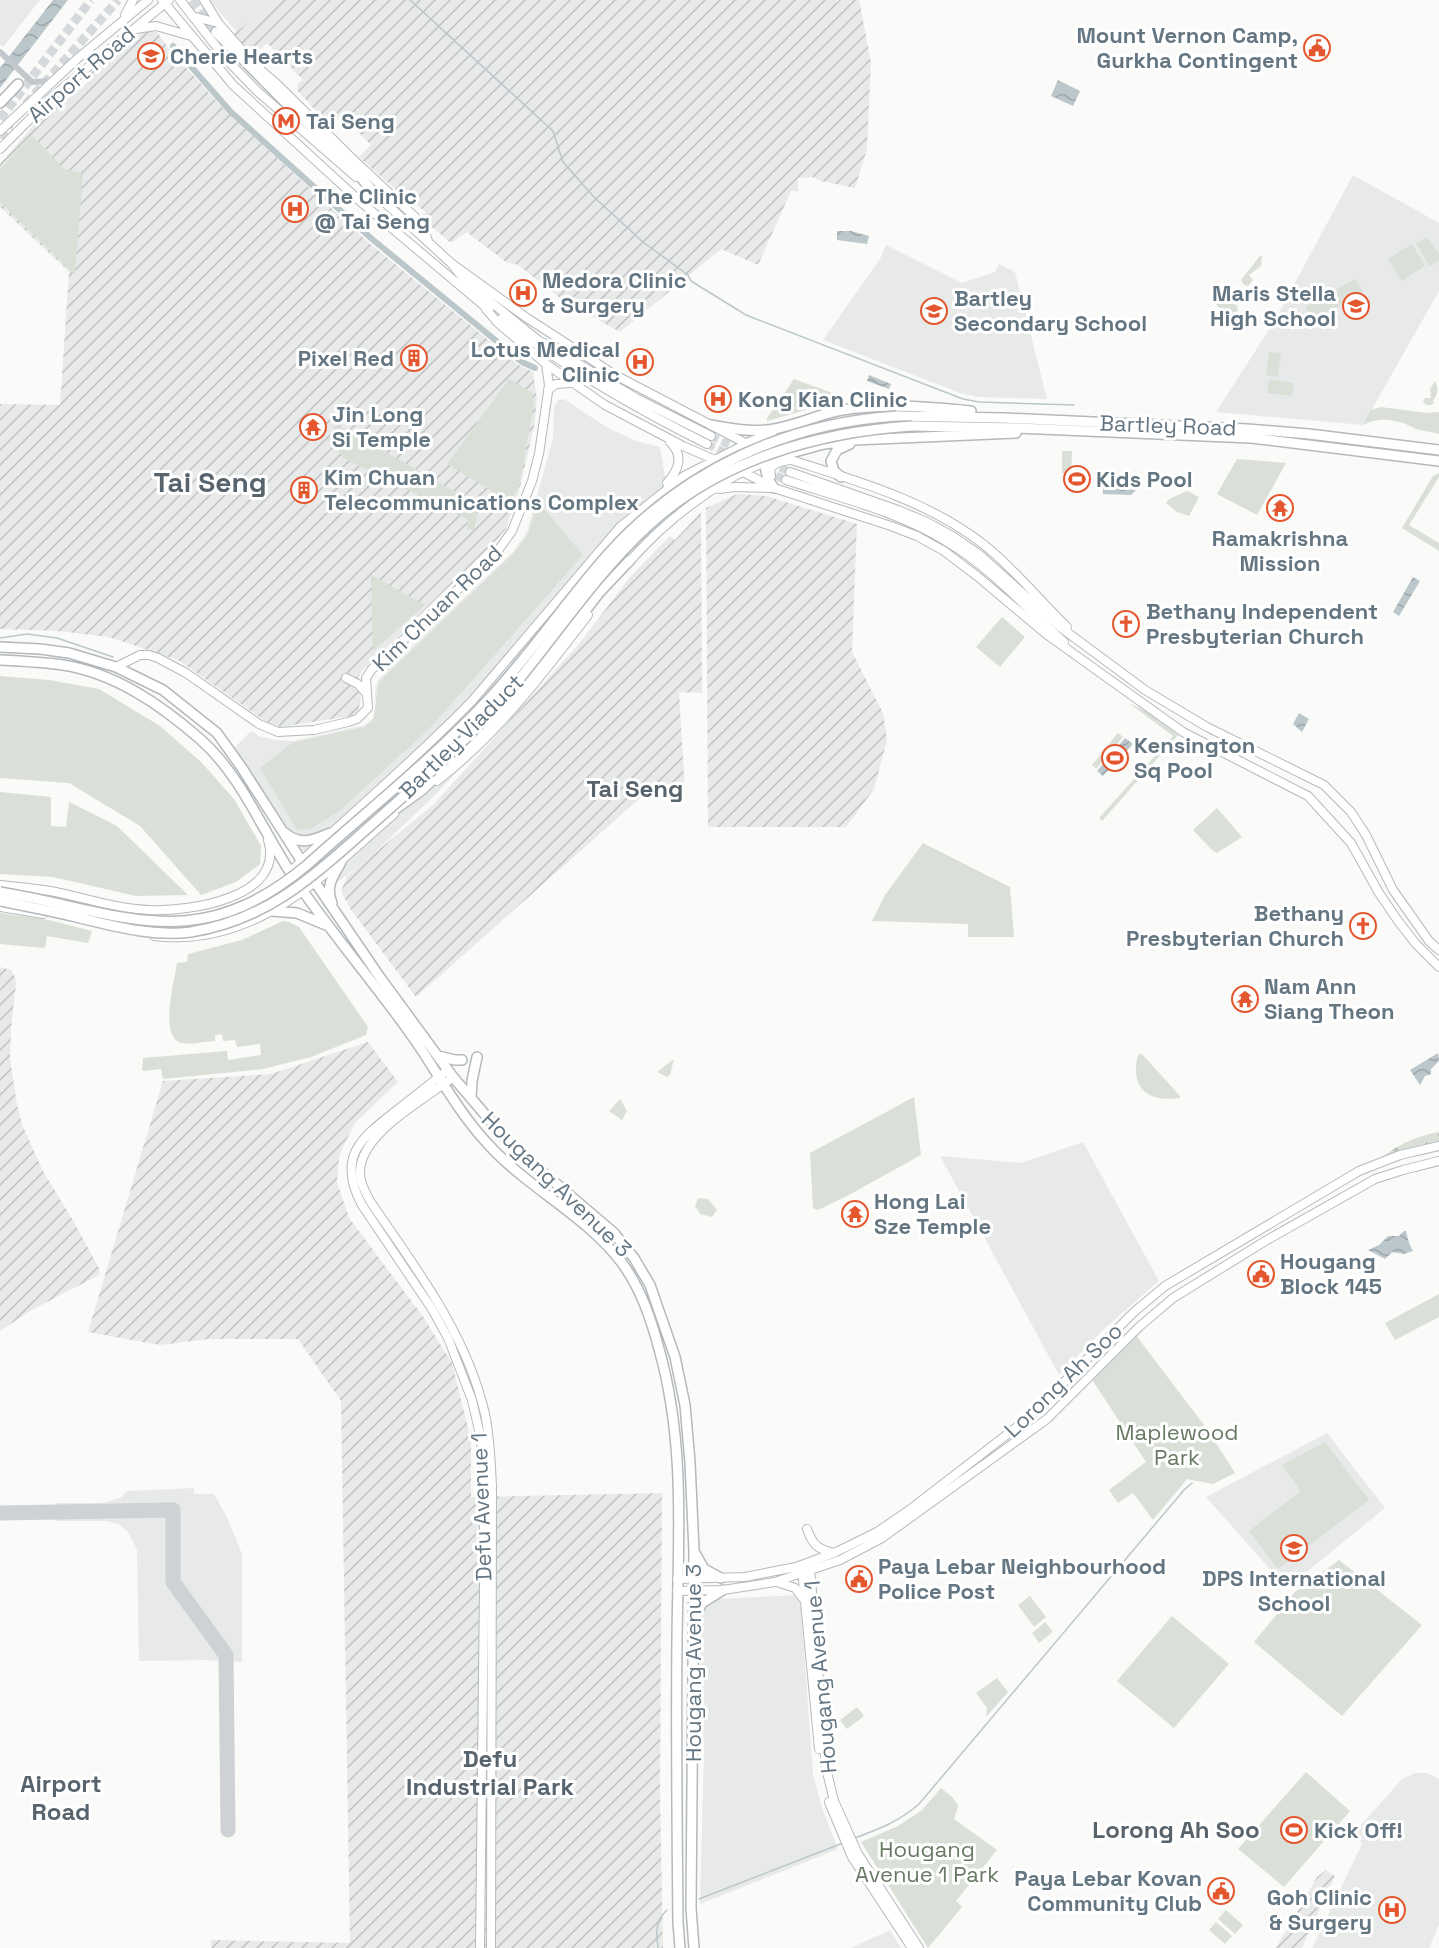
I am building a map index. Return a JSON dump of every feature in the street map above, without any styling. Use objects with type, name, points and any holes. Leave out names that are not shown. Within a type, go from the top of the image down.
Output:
[{"type":"highway","points":[[218,28],[282,99],[348,162],[374,192]]},
{"type":"highway","points":[[0,104],[18,84]]},
{"type":"highway","points":[[746,444],[806,420],[841,410],[879,405],[921,406],[991,414],[1002,418]]},
{"type":"highway","name":"Bartley Road","points":[[897,416],[1002,418],[1247,429],[1321,435],[1439,450]]},
{"type":"highway","name":"Bartley Viaduct","points":[[0,892],[121,918],[161,923],[190,921],[219,915],[261,898],[307,865],[473,716],[509,676],[609,553],[665,501],[710,471],[767,443],[833,424],[897,416]]},
{"type":"highway","points":[[806,420],[793,431],[797,442],[811,447]]},
{"type":"highway","points":[[711,425],[750,430],[768,430],[788,426]]},
{"type":"highway","points":[[774,488],[767,479],[764,463],[775,438],[788,426]]},
{"type":"highway","name":"Bartley Road","points":[[912,426],[1251,438],[1439,461]]},
{"type":"highway","name":"Bartley Viaduct","points":[[0,900],[141,932],[188,932],[226,925],[276,903],[320,871],[373,824],[493,710],[614,562],[648,526],[684,498],[723,474],[789,447],[846,433],[912,426]]},
{"type":"highway","points":[[780,456],[811,447],[861,440],[1016,434],[1042,429]]},
{"type":"highway","points":[[841,477],[831,466],[833,455],[843,446],[861,440]]},
{"type":"highway","points":[[373,824],[422,790],[473,742],[562,640],[598,594],[630,561]]},
{"type":"highway","name":"Hougang Avenue 3","points":[[0,647],[69,653],[116,667],[163,690],[217,733],[242,768],[300,862],[450,1074],[512,1145],[614,1233],[634,1258],[650,1285],[669,1338],[683,1392],[690,1462],[693,1551],[691,1908],[694,1948]]},
{"type":"highway","name":"Hougang Avenue 3","points":[[0,660],[67,665],[125,686],[156,704],[204,742],[247,798],[302,890],[419,1046],[441,1081],[485,1141],[535,1187],[597,1235],[622,1264],[640,1291],[659,1347],[673,1410],[679,1482],[677,1591],[680,1948]]},
{"type":"highway","points":[[276,824],[288,836],[300,841],[313,840],[330,833]]},
{"type":"highway","points":[[340,920],[329,896],[330,882],[341,862]]},
{"type":"highway","points":[[272,911],[297,913],[328,926]]},
{"type":"highway","points":[[438,1056],[462,1060]]},
{"type":"highway","points":[[471,1098],[477,1057]]},
{"type":"highway","points":[[693,1551],[704,1569],[721,1578]]},
{"type":"highway","points":[[693,1621],[702,1603],[723,1590]]},
{"type":"main road","points":[[117,25],[133,0]]},
{"type":"main road","name":"Airport Road","points":[[0,131],[53,81],[148,0]]},
{"type":"main road","points":[[180,0],[226,59],[257,91],[374,192],[451,263],[526,318],[600,366],[746,444],[932,511],[984,544],[1088,649]]},
{"type":"main road","points":[[204,0],[218,28],[416,217],[424,229],[428,242]]},
{"type":"main road","points":[[165,1],[216,67],[246,98],[362,203],[486,309],[592,382],[709,440],[538,340],[466,282],[451,263]]},
{"type":"main road","name":"Airport Road","points":[[0,149],[33,115],[165,1]]},
{"type":"main road","points":[[191,15],[218,28]]},
{"type":"main road","points":[[129,32],[147,26],[156,26],[191,36]]},
{"type":"main road","points":[[486,309],[498,323],[546,364],[605,405],[712,460],[785,493],[891,526],[917,536],[944,551],[1046,634],[1186,733],[1308,796],[1351,843],[1379,893],[1398,921],[1416,944],[1439,967]]},
{"type":"main road","name":"Kim Chuan Road","points":[[116,667],[143,655],[158,658],[186,673],[259,724],[278,732],[314,730],[357,719],[368,708],[366,678],[372,669],[494,556],[506,542],[517,521],[536,466],[548,390],[549,378],[546,364]]},
{"type":"main road","points":[[548,390],[560,383],[573,383]]},
{"type":"main road","points":[[654,498],[672,478],[679,464],[677,450],[660,434]]},
{"type":"main road","points":[[290,872],[456,719],[620,527],[684,476],[746,444]]},
{"type":"main road","points":[[0,907],[151,936],[190,938],[231,930],[272,911],[341,862],[396,813],[448,772],[497,725],[546,668],[630,561],[680,514],[707,493],[742,472],[780,456]]},
{"type":"main road","points":[[785,493],[774,481],[769,470],[777,463],[791,460]]},
{"type":"main road","points":[[1104,677],[974,560],[950,543],[894,516],[788,476],[897,510],[927,522],[954,537],[980,555],[1055,623],[1145,690],[1207,727],[1324,785],[1351,812],[1366,834],[1393,890],[1429,941],[1439,950]]},
{"type":"main road","points":[[707,493],[723,487],[774,488]]},
{"type":"main road","points":[[130,660],[130,673]]},
{"type":"main road","points":[[346,678],[368,694]]},
{"type":"main road","points":[[0,885],[49,891],[114,905],[155,910],[217,902],[258,883],[265,875],[270,861],[270,848],[265,830]]},
{"type":"main road","points":[[1351,843],[1360,841],[1366,834]]},
{"type":"main road","points":[[12,909],[5,897],[8,892],[18,887]]},
{"type":"main road","points":[[151,936],[151,917],[155,910]]},
{"type":"main road","name":"Defu Avenue 1","points":[[450,1074],[377,1136],[364,1154],[360,1170],[364,1189],[370,1201],[441,1304],[472,1372],[489,1436],[492,1523],[491,1948]]},
{"type":"main road","name":"Defu Avenue 1","points":[[441,1081],[369,1131],[356,1151],[351,1170],[355,1192],[432,1309],[448,1338],[472,1400],[481,1439],[484,1488],[484,1587],[480,1948]]},
{"type":"main road","name":"Lorong Ah Soo","points":[[677,1591],[723,1590],[775,1582],[877,1532],[1014,1430],[1059,1389],[1134,1312],[1165,1286],[1359,1171],[1400,1155],[1439,1146]]},
{"type":"main road","name":"Lorong Ah Soo","points":[[677,1579],[745,1577],[806,1568],[840,1560],[882,1539],[1064,1404],[1156,1313],[1197,1282],[1375,1179],[1439,1161]]},
{"type":"main road","points":[[1014,1430],[1011,1435],[1012,1439],[1021,1438]]},
{"type":"main road","points":[[807,1529],[818,1549],[834,1553]]},
{"type":"main road","name":"Hougang Avenue 1","points":[[806,1568],[806,1602],[821,1769],[830,1803],[846,1836]]},
{"type":"main road","name":"Hougang Avenue 1","points":[[806,1568],[826,1768],[834,1801],[850,1846],[912,1948]]},
{"type":"main road","points":[[775,1582],[795,1588],[806,1602]]},
{"type":"main road","name":"Hougang Avenue 1","points":[[850,1846],[919,1948]]},
{"type":"street","points":[[0,52],[18,70],[36,83],[53,81]]},
{"type":"shaded area","points":[[0,0],[40,0],[3,47],[0,45]]},
{"type":"shaded area","points":[[209,0],[282,0],[237,32]]},
{"type":"shaded area","name":"Tai Seng","points":[[282,0],[836,0],[837,2],[839,0],[859,0],[871,62],[867,149],[855,188],[821,181],[813,177],[798,178],[798,191],[791,191],[758,265],[721,249],[620,332],[564,301],[518,265],[506,262],[467,232],[451,243],[420,217],[426,212],[402,195],[359,157],[371,145],[342,116],[332,122],[325,121],[297,90],[298,83],[303,80],[267,43],[253,56],[233,34]]},
{"type":"shaded area","points":[[148,31],[157,32],[169,49],[221,106],[368,242],[519,365],[533,372],[537,399],[534,427],[520,488],[506,529],[363,670],[358,677],[361,699],[358,711],[351,716],[281,727],[268,723],[178,660],[109,637],[58,631],[0,629],[0,404],[60,405],[69,272],[0,207],[0,164],[47,110],[64,102],[86,84],[93,69],[128,39]]},
{"type":"shaded area","name":"Maris Stella High School","points":[[1353,175],[1439,223],[1439,291],[1363,425],[1216,412],[1274,322]]},
{"type":"shaded area","name":"Bartley Secondary School","points":[[886,245],[962,283],[995,272],[999,264],[1015,272],[1047,399],[978,397],[960,393],[823,340],[880,259]]},
{"type":"shaded area","points":[[564,399],[608,428],[636,441],[660,447],[665,476],[690,505],[594,608],[530,695],[436,794],[367,860],[329,888],[234,748],[251,731],[259,736],[293,741],[365,725],[372,719],[376,710],[377,682],[391,666],[513,552],[527,532],[553,438],[554,407],[558,400]]},
{"type":"shaded area","points":[[737,494],[766,496],[857,524],[852,652],[883,713],[887,740],[874,789],[846,827],[708,827],[706,508]]},
{"type":"shaded area","points":[[701,512],[702,693],[679,692],[685,792],[673,801],[657,783],[416,997],[352,911],[341,892],[347,876],[434,804],[579,644],[630,577],[670,536],[675,540]]},
{"type":"shaded area","points":[[0,967],[11,970],[15,977],[10,1059],[23,1127],[44,1173],[100,1270],[99,1275],[30,1311],[0,1331]]},
{"type":"shaded area","points":[[368,1042],[398,1082],[354,1124],[339,1156],[337,1182],[349,1218],[422,1315],[452,1363],[471,1440],[471,1497],[662,1493],[660,1795],[663,1948],[211,1948],[211,1940],[350,1943],[341,1401],[298,1339],[209,1339],[160,1345],[88,1332],[163,1081],[271,1074]]},
{"type":"shaded area","points":[[1083,1142],[1159,1281],[1104,1329],[1059,1375],[940,1156],[1021,1163]]},
{"type":"shaded area","name":"DPS International School","points":[[1327,1433],[1385,1508],[1287,1588],[1206,1497]]},
{"type":"shaded area","points":[[194,1488],[194,1494],[214,1494],[227,1517],[242,1554],[242,1662],[139,1661],[137,1550],[132,1540],[127,1531],[118,1524],[107,1521],[55,1521],[55,1503],[102,1503],[120,1498],[127,1491]]},
{"type":"shaded area","points":[[800,1595],[813,1774],[822,1808],[838,1849],[700,1904],[704,1750],[697,1600]]},
{"type":"shaded area","points":[[1415,1773],[1427,1773],[1439,1779],[1439,1925],[1429,1948],[1312,1948],[1362,1844],[1352,1835],[1402,1779]]},
{"type":"shaded area","points":[[1326,1870],[1335,1876],[1302,1948],[1276,1948],[1317,1877]]},
{"type":"shaded area","points":[[890,1930],[901,1948],[851,1948]]},
{"type":"green space","points":[[32,135],[64,169],[83,174],[75,275],[0,202],[0,169]]},
{"type":"green space","points":[[1427,237],[1439,254],[1439,260],[1430,266],[1416,244]]},
{"type":"green space","points":[[1412,244],[1425,266],[1402,281],[1388,259]]},
{"type":"green space","points":[[1262,255],[1261,266],[1249,275],[1253,280],[1248,286],[1244,285],[1241,280]]},
{"type":"green space","points":[[1355,279],[1363,292],[1313,321],[1306,307]]},
{"type":"green space","points":[[1221,298],[1237,305],[1238,311],[1226,315],[1216,304]]},
{"type":"green space","points":[[1269,352],[1281,353],[1278,377],[1266,375]]},
{"type":"green space","points":[[509,379],[532,392],[534,404],[519,487],[513,498],[505,499],[447,464]]},
{"type":"green space","points":[[794,379],[838,395],[838,401],[767,421],[767,418]]},
{"type":"green space","points":[[1269,379],[1294,383],[1292,396],[1267,393]]},
{"type":"green space","points":[[1435,381],[1437,393],[1433,401],[1430,389]]},
{"type":"green space","points":[[1425,398],[1431,398],[1434,403],[1426,405],[1423,401]]},
{"type":"green space","points":[[1381,407],[1426,413],[1439,412],[1439,434],[1393,420],[1375,421],[1363,425],[1371,410]]},
{"type":"green space","points":[[336,424],[479,505],[474,530],[467,529],[467,519],[343,458],[337,448],[327,441]]},
{"type":"green space","points":[[1062,451],[1072,451],[1071,473],[1062,473]]},
{"type":"green space","points":[[1237,459],[1286,463],[1257,515],[1217,494]]},
{"type":"green space","points":[[1439,473],[1439,477],[1409,525],[1439,543],[1439,551],[1402,528],[1433,476]]},
{"type":"green space","points":[[1187,491],[1199,497],[1189,516],[1177,512],[1166,503],[1169,499]]},
{"type":"green space","points":[[538,502],[583,555],[430,728],[337,813],[310,829],[297,830],[260,768],[292,743],[364,727],[373,721],[379,682],[514,553],[528,535]]},
{"type":"green space","points":[[371,575],[425,605],[373,651]]},
{"type":"green space","points":[[1002,617],[1025,637],[1000,667],[976,647]]},
{"type":"green space","points":[[0,676],[49,680],[99,689],[160,726],[201,762],[234,799],[261,846],[260,864],[236,882],[201,895],[140,826],[69,783],[0,778]]},
{"type":"green space","points":[[1129,703],[1148,712],[1178,735],[1102,821],[1099,818],[1173,736]]},
{"type":"green space","points":[[1118,733],[1123,737],[1096,769],[1092,765]]},
{"type":"green space","points":[[0,792],[51,797],[51,826],[66,827],[69,802],[117,826],[188,895],[136,896],[53,877],[0,874]]},
{"type":"green space","points":[[1217,808],[1242,837],[1217,853],[1193,830]]},
{"type":"green space","points":[[923,843],[1010,887],[1014,937],[968,937],[968,924],[872,921],[885,895]]},
{"type":"green space","points":[[0,913],[49,920],[92,931],[88,943],[47,936],[45,948],[0,944]]},
{"type":"green space","points":[[283,921],[299,927],[368,1027],[366,1035],[311,1057],[263,1069],[163,1079],[161,1069],[142,1071],[143,1058],[227,1051],[228,1060],[261,1055],[260,1044],[237,1047],[235,1040],[223,1041],[222,1034],[215,1035],[215,1041],[182,1043],[175,1039],[169,1020],[171,994],[177,963],[187,962],[188,954],[242,940]]},
{"type":"green space","points":[[1139,1054],[1142,1054],[1180,1098],[1158,1098],[1151,1096],[1141,1087],[1136,1073]]},
{"type":"green space","points":[[674,1059],[670,1075],[667,1077],[657,1072]]},
{"type":"green space","points":[[914,1097],[921,1155],[847,1196],[818,1210],[813,1208],[810,1153]]},
{"type":"green space","points":[[620,1099],[627,1111],[622,1120],[609,1111]]},
{"type":"green space","points":[[1439,1132],[1439,1142],[1386,1157],[1385,1155],[1411,1140]]},
{"type":"green space","points":[[698,1198],[708,1199],[717,1210],[712,1217],[700,1214],[695,1206]]},
{"type":"green space","points":[[1439,1294],[1439,1317],[1395,1340],[1385,1323]]},
{"type":"green space","name":"Maplewood Park","points":[[1135,1334],[1207,1429],[1235,1473],[1213,1484],[1187,1479],[1153,1520],[1133,1493],[1118,1503],[1109,1490],[1146,1462],[1091,1378]]},
{"type":"green space","points":[[1325,1442],[1369,1500],[1278,1569],[1249,1531],[1301,1491],[1282,1465]]},
{"type":"green space","points":[[1339,1560],[1422,1625],[1342,1716],[1254,1642],[1295,1592]]},
{"type":"green space","points":[[1030,1596],[1046,1617],[1034,1627],[1018,1605]]},
{"type":"green space","points":[[1172,1616],[1229,1664],[1174,1728],[1117,1681]]},
{"type":"green space","points":[[1045,1622],[1053,1632],[1039,1643],[1032,1633]]},
{"type":"green space","points":[[997,1678],[1008,1692],[986,1717],[987,1708],[976,1693]]},
{"type":"green space","points":[[857,1707],[864,1716],[847,1729],[840,1720]]},
{"type":"green space","name":"Kick Off!","points":[[1306,1772],[1350,1811],[1284,1887],[1238,1849]]},
{"type":"green space","name":"Hougang Avenue 1 Park","points":[[941,1788],[953,1798],[958,1806],[954,1819],[997,1850],[956,1901],[962,1907],[928,1948],[861,1842],[898,1826],[922,1810]]},
{"type":"green space","points":[[1226,1910],[1243,1925],[1235,1934],[1218,1919]]},
{"type":"green space","points":[[1216,1922],[1232,1936],[1225,1944],[1209,1930]]},
{"type":"water","points":[[53,0],[68,0],[0,88],[0,68]]},
{"type":"water","points":[[1058,80],[1080,91],[1073,106],[1051,96]]},
{"type":"water","points":[[837,231],[851,231],[869,236],[867,244],[837,240]]},
{"type":"water","points":[[869,375],[891,384],[889,389],[867,381]]},
{"type":"water","points":[[1117,485],[1136,490],[1131,495],[1103,494],[1103,487]]},
{"type":"water","points":[[1413,577],[1420,581],[1399,616],[1393,612]]},
{"type":"water","points":[[1299,713],[1309,719],[1302,732],[1293,724]]},
{"type":"water","name":"Kensington Sq Pool","points":[[1125,738],[1133,744],[1103,776],[1097,771]]},
{"type":"water","points":[[1438,1053],[1439,1061],[1420,1085],[1410,1070]]},
{"type":"water","points":[[1406,1231],[1413,1251],[1404,1254],[1392,1252],[1385,1259],[1368,1250],[1379,1245],[1388,1236],[1399,1236]]},
{"type":"waterway","points":[[410,0],[553,131],[563,162],[594,197],[643,242],[688,275],[691,281],[746,315],[963,399],[979,402],[1074,405]]},
{"type":"waterway","points":[[173,46],[231,112],[372,239],[522,362],[535,368]]},
{"type":"waterway","points":[[0,638],[27,634],[57,638],[113,657]]},
{"type":"waterway","points":[[855,1838],[897,1820],[919,1804],[1192,1483]]},
{"type":"waterway","points":[[699,1899],[843,1843]]},
{"type":"waterway","points":[[658,1948],[657,1928],[660,1918],[667,1910]]},
{"type":"taxiway","points":[[0,1513],[173,1510],[173,1582],[226,1655],[228,1830]]},
{"type":"tunnel","points":[[0,119],[91,0]]},
{"type":"tunnel","points":[[26,104],[118,0]]},
{"type":"tunnel","points":[[192,0],[216,32]]},
{"type":"tunnel","points":[[0,138],[10,124]]},
{"type":"tunnel","points":[[711,436],[742,451]]},
{"type":"tunnel","points":[[707,444],[730,455]]},
{"type":"tunnel","points":[[769,463],[790,472]]},
{"type":"tunnel","points":[[765,471],[786,480]]},
{"type":"place","name":"Mount Vernon Camp, Gurkha Contingent","points":[[1317,48]]},
{"type":"place","name":"Cherie Hearts","points":[[151,56]]},
{"type":"place","name":"Tai Seng","points":[[286,121]]},
{"type":"place","name":"The Clinic @ Tai Seng","points":[[295,209]]},
{"type":"place","name":"Medora Clinic & Surgery","points":[[523,293]]},
{"type":"place","name":"Maris Stella High School","points":[[1356,306]]},
{"type":"place","name":"Bartley Secondary School","points":[[934,311]]},
{"type":"place","name":"Pixel Red","points":[[414,358]]},
{"type":"place","name":"Lotus Medical Clinic","points":[[640,362]]},
{"type":"place","name":"Kong Kian Clinic","points":[[718,399]]},
{"type":"place","name":"Jin Long Si Temple","points":[[313,427]]},
{"type":"place","name":"Kids Pool","points":[[1077,479]]},
{"type":"place","name":"Kim Chuan Telecommunications Complex","points":[[304,490]]},
{"type":"place","name":"Ramakrishna Mission","points":[[1280,508]]},
{"type":"place","name":"Bethany Independent Presbyterian Church","points":[[1126,624]]},
{"type":"place","name":"Kensington Sq Pool","points":[[1115,758]]},
{"type":"place","name":"Bethany Presbyterian Church","points":[[1363,926]]},
{"type":"place","name":"Nam Ann Siang Theon","points":[[1245,999]]},
{"type":"place","name":"Hong Lai Sze Temple","points":[[855,1214]]},
{"type":"place","name":"Hougang Block 145","points":[[1261,1274]]},
{"type":"place","name":"DPS International School","points":[[1294,1548]]},
{"type":"place","name":"Paya Lebar Neighbourhood Police Post","points":[[859,1579]]},
{"type":"place","name":"Kick Off!","points":[[1294,1830]]},
{"type":"place","name":"Paya Lebar Kovan Community Club","points":[[1221,1891]]},
{"type":"place","name":"Goh Clinic & Surgery","points":[[1392,1910]]},
{"type":"district","name":"Tai Seng","points":[[210,482]]},
{"type":"district","name":"Tai Seng","points":[[635,788]]},
{"type":"district","name":"Defu Industrial Park","points":[[490,1772]]},
{"type":"district","name":"Airport Road","points":[[61,1797]]},
{"type":"district","name":"Lorong Ah Soo","points":[[1176,1829]]}]
